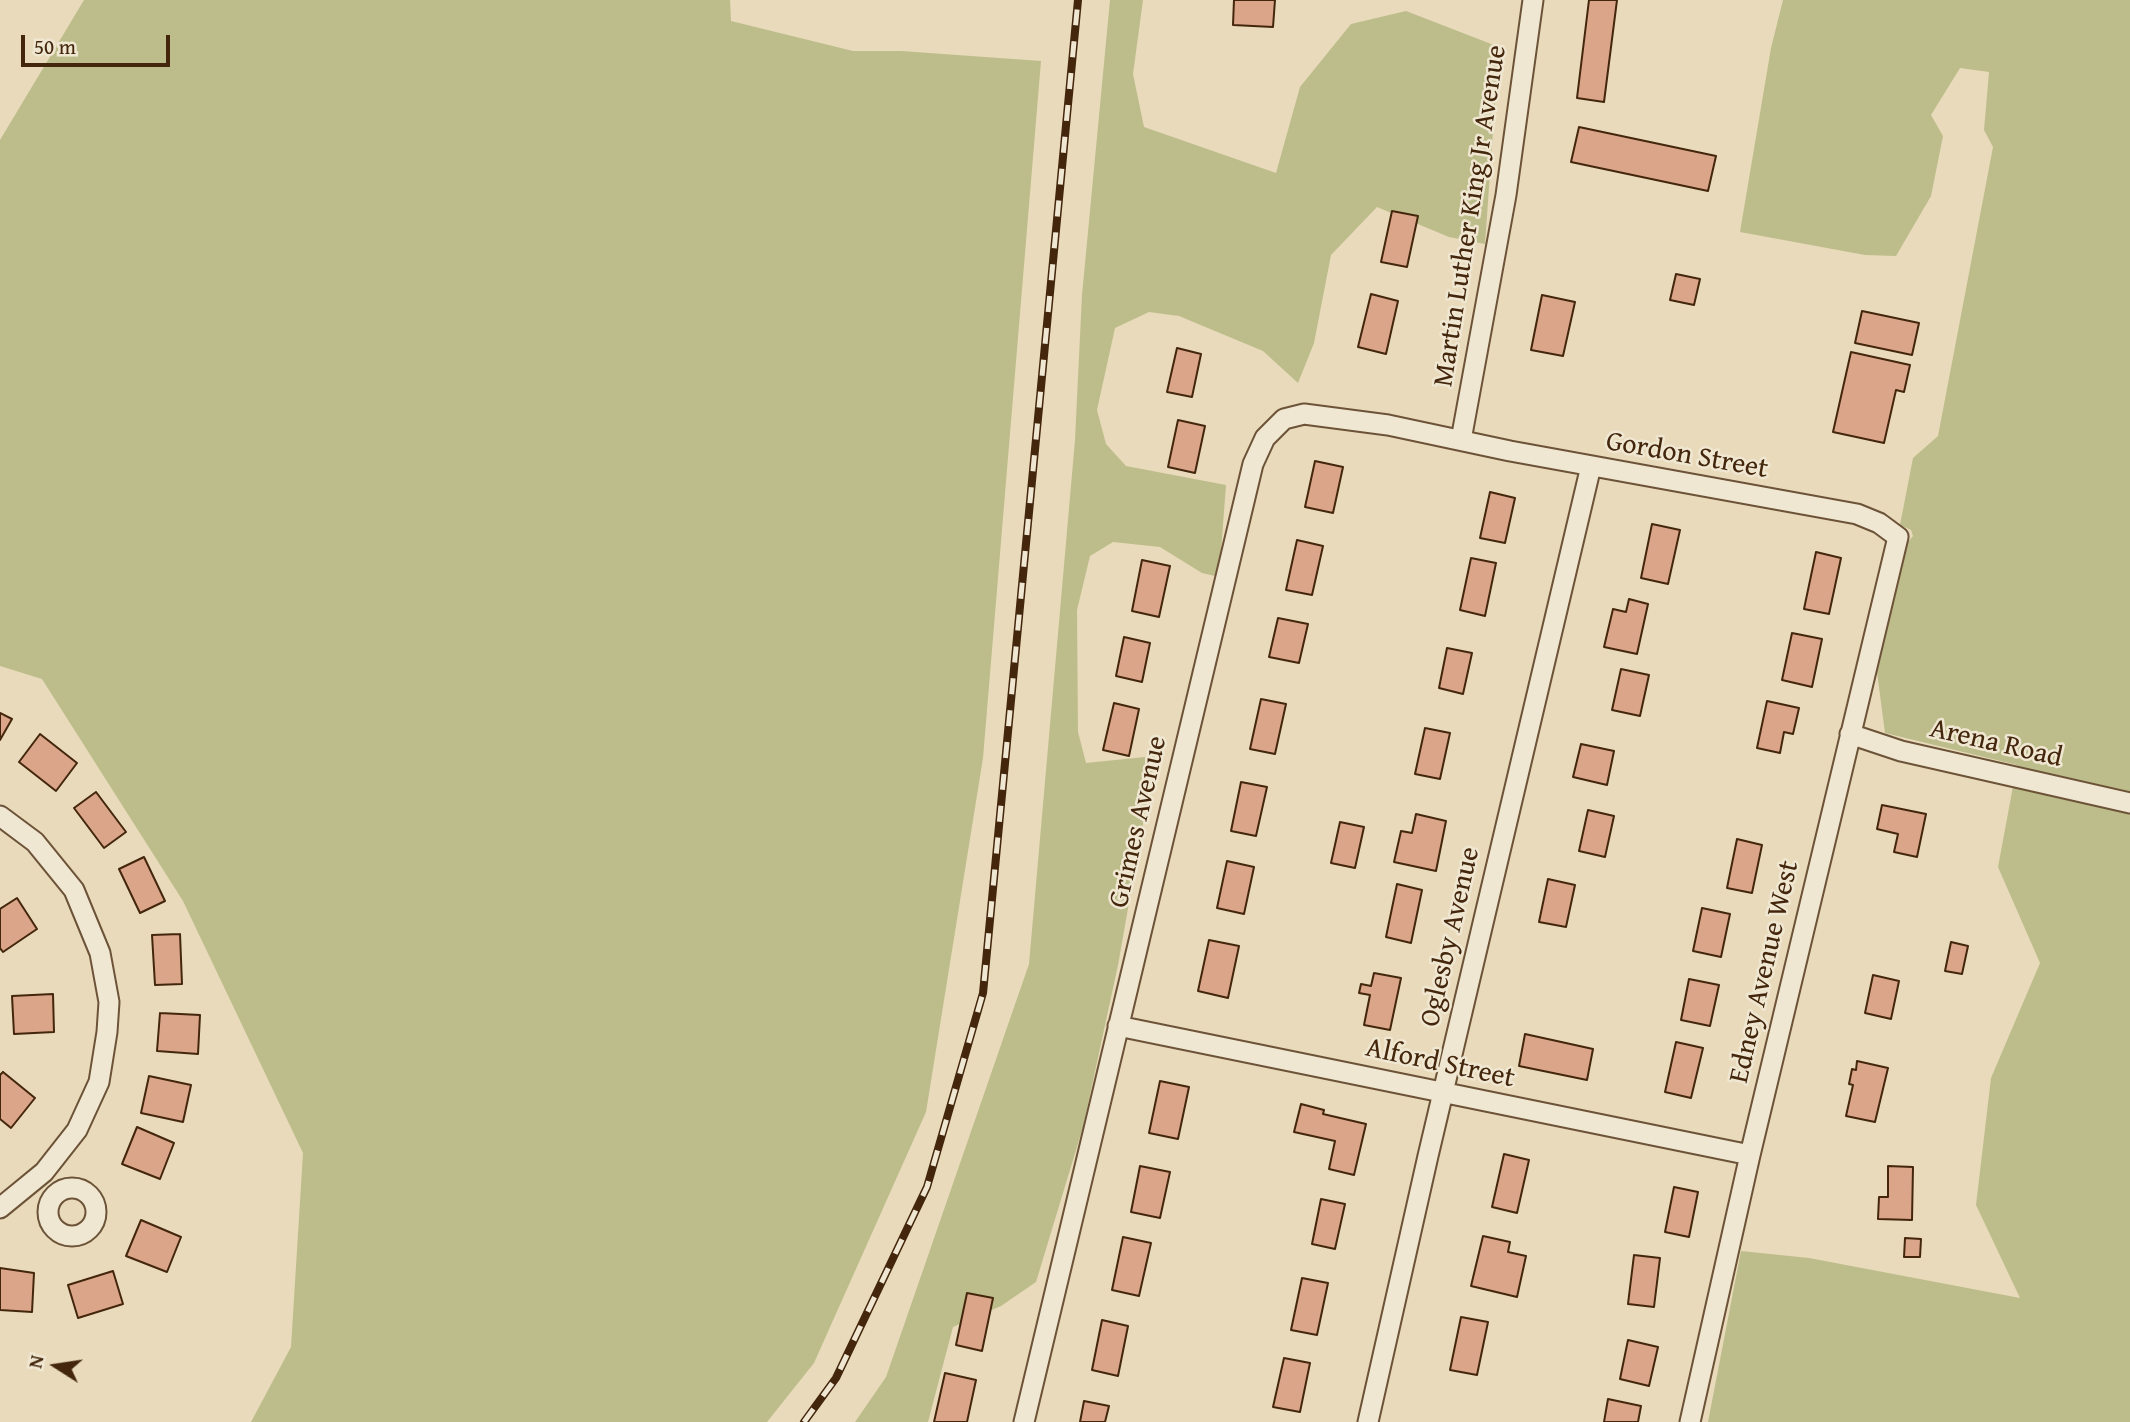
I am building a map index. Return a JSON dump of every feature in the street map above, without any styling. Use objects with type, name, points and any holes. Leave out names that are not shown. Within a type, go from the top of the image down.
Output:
[{"type":"street","name":"Martin Luther King Jr Avenue","points":[[1461,440],[1506,195],[1533,0]]},
{"type":"street","name":"Grimes Avenue","points":[[1024,1422],[1254,464],[1265,438],[1284,419],[1314,414],[1461,440]]},
{"type":"street","name":"Gordon Street","points":[[1461,440],[1857,514],[1879,523],[1898,537]]},
{"type":"street","name":"Oglesby Avenue","points":[[1368,1422],[1442,1094],[1591,466]]},
{"type":"street","name":"Edney Avenue West","points":[[1690,1422],[1750,1155],[1898,537]]},
{"type":"street","name":"Arena Road","points":[[1850,734],[1901,751],[2130,803]]},
{"type":"street","points":[[0,816],[35,842],[74,890],[100,953],[109,1002],[99,1082],[77,1130],[62,1153],[39,1177],[0,1208]]},
{"type":"street","name":"Alford Street","points":[[1118,1026],[1750,1155]]},
{"type":"street","points":[[39,1177],[55,1194]]},
{"type":"green space","points":[[84,0],[730,0],[731,21],[853,51],[901,51],[1041,61],[983,758],[926,1112],[814,1363],[767,1422],[251,1422],[291,1347],[303,1153],[183,901],[42,679],[0,666],[0,140]]},
{"type":"green space","points":[[1110,0],[1143,0],[1133,74],[1144,127],[1276,173],[1300,87],[1351,24],[1406,11],[1499,47],[1485,244],[1449,237],[1377,207],[1331,255],[1314,343],[1298,383],[1263,351],[1179,316],[1149,312],[1115,328],[1097,410],[1106,444],[1126,466],[1226,485],[1221,551],[1215,576],[1202,573],[1160,547],[1113,542],[1090,556],[1077,610],[1078,732],[1086,763],[1155,756],[1118,965],[1083,1127],[1036,1282],[1001,1306],[953,1327],[928,1422],[855,1422],[886,1377],[1029,964],[1075,440],[1082,295]]},
{"type":"green space","points":[[1783,0],[2130,0],[2130,1422],[1708,1422],[1741,1251],[1809,1258],[2020,1298],[1976,1205],[1991,1078],[2040,963],[1998,867],[2017,765],[1885,733],[1877,672],[1908,542],[1913,536],[1911,530],[1900,525],[1913,458],[1938,436],[1993,147],[1984,130],[1989,72],[1960,68],[1931,115],[1943,136],[1931,196],[1896,256],[1865,255],[1740,232],[1771,48]]},
{"type":"building","points":[[1234,0],[1275,0],[1273,27],[1233,25]]},
{"type":"building","points":[[1589,0],[1617,0],[1604,102],[1577,98]]},
{"type":"building","points":[[1579,127],[1716,156],[1708,191],[1571,162]]},
{"type":"building","points":[[1392,211],[1418,216],[1407,267],[1381,262]]},
{"type":"building","points":[[1676,274],[1700,279],[1694,305],[1670,300]]},
{"type":"building","points":[[1371,294],[1398,301],[1386,354],[1358,347]]},
{"type":"building","points":[[1542,295],[1575,302],[1563,356],[1531,350]]},
{"type":"building","points":[[1862,311],[1919,323],[1912,355],[1855,343]]},
{"type":"building","points":[[1177,348],[1201,354],[1192,397],[1167,392]]},
{"type":"building","points":[[1851,352],[1910,365],[1904,392],[1896,390],[1884,443],[1833,432]]},
{"type":"building","points":[[1178,420],[1205,426],[1195,473],[1168,467]]},
{"type":"building","points":[[1315,461],[1343,467],[1333,513],[1305,507]]},
{"type":"building","points":[[1490,492],[1515,498],[1505,543],[1480,538]]},
{"type":"building","points":[[1652,524],[1680,530],[1668,584],[1641,578]]},
{"type":"building","points":[[1297,540],[1323,546],[1312,595],[1286,590]]},
{"type":"building","points":[[1816,552],[1841,558],[1829,614],[1804,609]]},
{"type":"building","points":[[1471,558],[1496,563],[1485,616],[1460,610]]},
{"type":"building","points":[[1142,560],[1170,566],[1159,617],[1132,611]]},
{"type":"building","points":[[1629,599],[1648,604],[1637,654],[1604,647],[1613,609],[1626,612]]},
{"type":"building","points":[[1278,618],[1308,624],[1299,663],[1269,657]]},
{"type":"building","points":[[1792,633],[1822,639],[1812,687],[1782,680]]},
{"type":"building","points":[[1124,637],[1150,643],[1142,682],[1116,676]]},
{"type":"building","points":[[1447,648],[1472,653],[1463,694],[1439,688]]},
{"type":"building","points":[[1621,669],[1649,675],[1640,716],[1612,710]]},
{"type":"building","points":[[1261,699],[1286,704],[1275,754],[1250,749]]},
{"type":"building","points":[[1767,701],[1799,708],[1793,734],[1784,732],[1780,753],[1757,748]]},
{"type":"building","points":[[1114,703],[1139,709],[1129,756],[1103,750]]},
{"type":"building","points":[[0,713],[12,719],[0,740]]},
{"type":"building","points":[[1425,728],[1450,733],[1440,779],[1415,774]]},
{"type":"building","points":[[40,734],[77,763],[56,791],[19,762]]},
{"type":"building","points":[[1581,744],[1614,751],[1607,785],[1573,777]]},
{"type":"building","points":[[1241,782],[1267,787],[1256,836],[1231,831]]},
{"type":"building","points":[[96,792],[126,832],[104,848],[74,808]]},
{"type":"building","points":[[1882,805],[1926,814],[1917,857],[1894,852],[1898,834],[1877,829]]},
{"type":"building","points":[[1588,810],[1614,816],[1605,857],[1579,851]]},
{"type":"building","points":[[1416,814],[1446,821],[1436,871],[1394,862],[1401,831],[1412,833]]},
{"type":"building","points":[[1340,822],[1364,827],[1355,868],[1331,863]]},
{"type":"building","points":[[1737,839],[1762,845],[1752,893],[1727,888]]},
{"type":"building","points":[[144,857],[165,901],[140,913],[119,869]]},
{"type":"building","points":[[1227,861],[1254,867],[1244,914],[1217,908]]},
{"type":"building","points":[[1548,879],[1575,885],[1566,927],[1539,922]]},
{"type":"building","points":[[1397,884],[1422,890],[1411,943],[1386,937]]},
{"type":"building","points":[[17,898],[37,929],[3,952],[0,948],[0,909]]},
{"type":"building","points":[[1702,908],[1730,914],[1721,957],[1693,951]]},
{"type":"building","points":[[180,934],[182,984],[155,985],[152,935]]},
{"type":"building","points":[[1209,940],[1239,946],[1228,998],[1198,991]]},
{"type":"building","points":[[1951,942],[1968,946],[1962,974],[1945,971]]},
{"type":"building","points":[[1374,973],[1401,978],[1390,1030],[1364,1025],[1370,995],[1359,993],[1361,984],[1371,986]]},
{"type":"building","points":[[1873,975],[1899,981],[1891,1019],[1865,1013]]},
{"type":"building","points":[[1689,979],[1719,985],[1710,1026],[1681,1020]]},
{"type":"building","points":[[53,994],[54,1032],[14,1034],[12,996]]},
{"type":"building","points":[[160,1013],[200,1015],[198,1054],[157,1051]]},
{"type":"building","points":[[1525,1034],[1593,1049],[1587,1080],[1519,1066]]},
{"type":"building","points":[[1676,1042],[1703,1048],[1691,1098],[1665,1092]]},
{"type":"building","points":[[1857,1061],[1888,1068],[1875,1122],[1846,1116],[1853,1085],[1849,1084],[1852,1069],[1856,1070]]},
{"type":"building","points":[[3,1072],[35,1098],[11,1128],[0,1119],[0,1075]]},
{"type":"building","points":[[149,1076],[191,1085],[183,1122],[141,1113]]},
{"type":"building","points":[[1160,1081],[1189,1087],[1178,1139],[1149,1133]]},
{"type":"building","points":[[1301,1104],[1324,1110],[1323,1114],[1366,1124],[1354,1175],[1329,1169],[1335,1141],[1294,1132]]},
{"type":"building","points":[[137,1127],[174,1143],[160,1179],[122,1164]]},
{"type":"building","points":[[1504,1154],[1529,1160],[1517,1213],[1492,1207]]},
{"type":"building","points":[[1140,1166],[1170,1172],[1160,1218],[1131,1212]]},
{"type":"building","points":[[1888,1166],[1913,1167],[1912,1220],[1878,1219],[1879,1197],[1888,1197]]},
{"type":"building","points":[[1674,1187],[1698,1192],[1689,1237],[1665,1232]]},
{"type":"building","points":[[1321,1199],[1345,1204],[1335,1249],[1312,1244]]},
{"type":"building","points":[[141,1220],[181,1237],[167,1272],[126,1256]]},
{"type":"building","points":[[1483,1236],[1510,1242],[1508,1252],[1526,1256],[1517,1297],[1471,1286]]},
{"type":"building","points":[[1123,1237],[1151,1243],[1139,1296],[1112,1290]]},
{"type":"building","points":[[1905,1238],[1921,1239],[1920,1257],[1904,1257]]},
{"type":"building","points":[[1634,1255],[1660,1258],[1654,1307],[1628,1304]]},
{"type":"building","points":[[0,1268],[34,1273],[32,1312],[0,1310]]},
{"type":"building","points":[[113,1271],[123,1304],[78,1318],[68,1285]]},
{"type":"building","points":[[1302,1278],[1328,1283],[1317,1335],[1291,1330]]},
{"type":"building","points":[[967,1293],[993,1298],[982,1351],[956,1345]]},
{"type":"building","points":[[1461,1317],[1488,1322],[1477,1375],[1450,1370]]},
{"type":"building","points":[[1102,1320],[1128,1326],[1118,1376],[1092,1370]]},
{"type":"building","points":[[1628,1340],[1658,1347],[1649,1386],[1620,1379]]},
{"type":"building","points":[[1284,1358],[1310,1363],[1300,1412],[1273,1407]]},
{"type":"building","points":[[945,1373],[976,1380],[967,1422],[934,1422]]},
{"type":"building","points":[[1608,1399],[1641,1406],[1638,1422],[1604,1422]]},
{"type":"building","points":[[1084,1401],[1109,1406],[1105,1422],[1080,1422]]},
{"type":"railway","points":[[804,1422],[836,1378],[927,1187],[983,993],[1078,0]]}]
